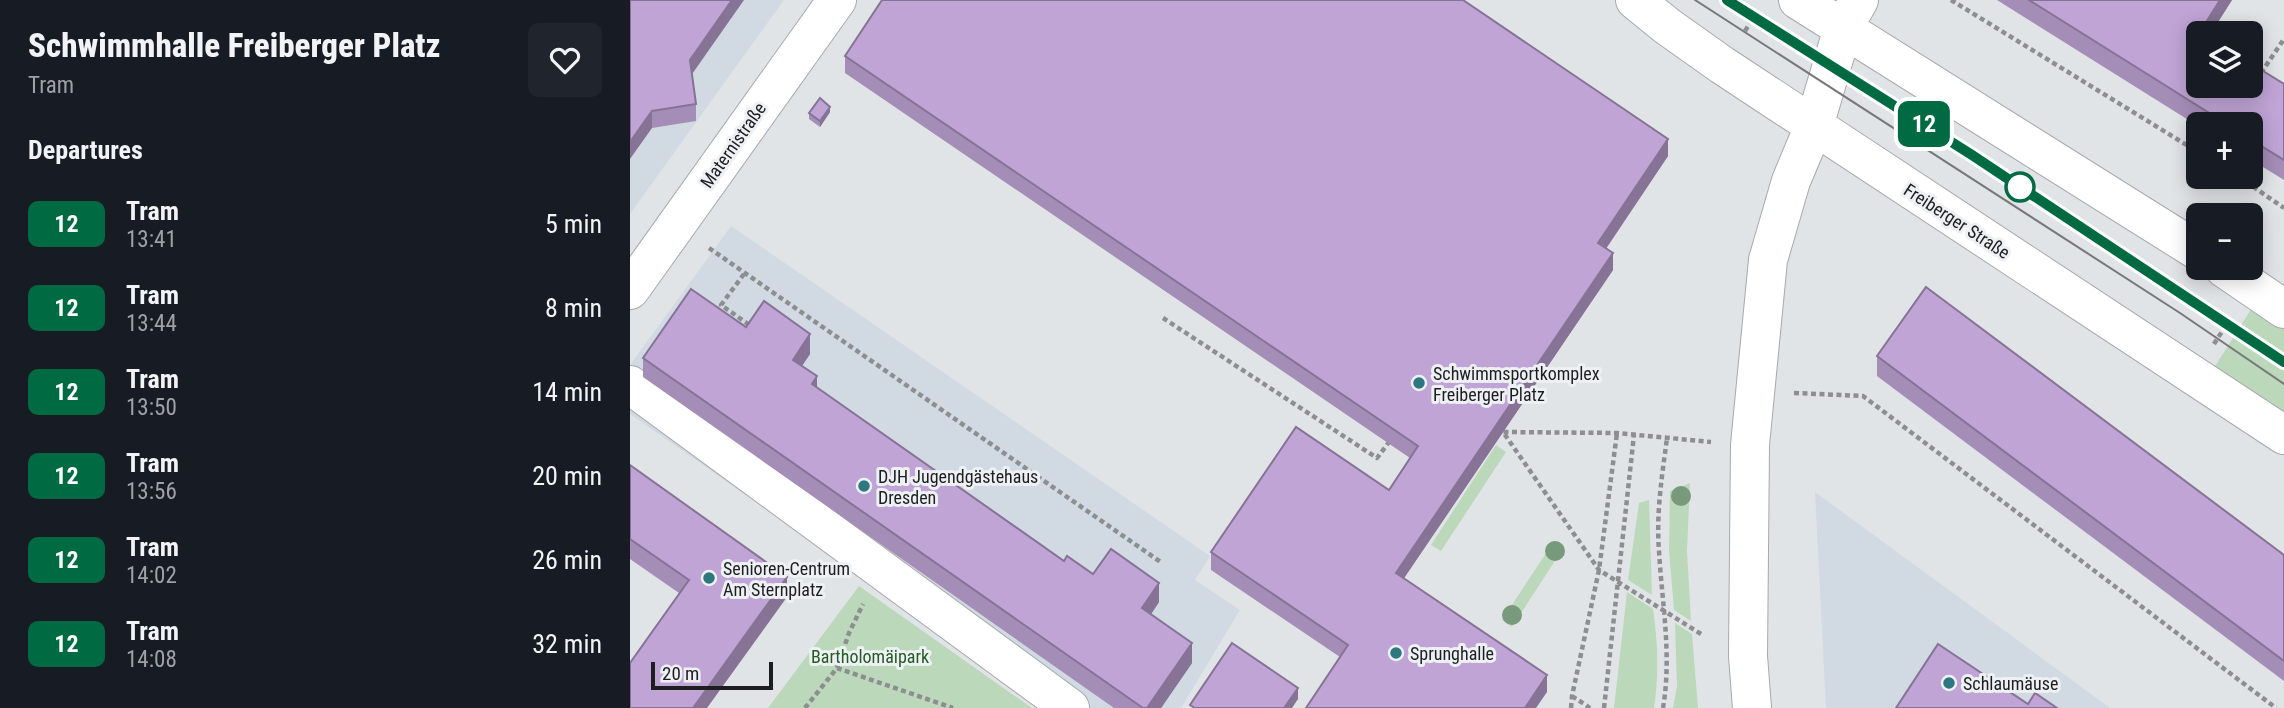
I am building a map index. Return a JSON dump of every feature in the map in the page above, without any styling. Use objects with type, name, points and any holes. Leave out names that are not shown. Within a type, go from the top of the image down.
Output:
[{"type":"street","name":"Maternistraße","points":[[630,290],[837,0]]},
{"type":"street","name":"Freiberger Straße","points":[[1635,0],[1667,26],[1814,126],[2284,435]]},
{"type":"street","points":[[1798,0],[1851,14],[2186,243]]},
{"type":"street","points":[[1752,708],[1748,656],[1750,445],[1768,260],[1791,181],[1814,126],[1851,14]]},
{"type":"street","points":[[2258,280],[2284,309]]},
{"type":"street","points":[[630,385],[1070,708]]},
{"type":"path","points":[[1951,0],[2186,145]]},
{"type":"path","points":[[1744,32],[1754,17]]},
{"type":"path","points":[[2267,81],[2259,75],[2284,39]]},
{"type":"path","points":[[2256,189],[2284,208]]},
{"type":"path","points":[[677,225],[1162,563]]},
{"type":"path","points":[[744,274],[721,305],[757,331]]},
{"type":"path","points":[[1163,318],[1377,458],[1388,442]]},
{"type":"path","points":[[1755,391],[1863,396],[2276,708]]},
{"type":"path","points":[[1701,634],[1599,569],[1503,432],[1617,433],[1750,445]]},
{"type":"path","points":[[1571,708],[1599,569],[1617,433]]},
{"type":"path","points":[[1604,708],[1634,435]]},
{"type":"path","points":[[1663,708],[1668,683],[1668,648],[1658,550],[1659,495],[1667,438]]},
{"type":"path","points":[[805,708],[837,668],[849,634]]},
{"type":"path","points":[[837,668],[953,708]]},
{"type":"path","points":[[1572,696],[1590,708]]},
{"type":"shaded area","points":[[630,0],[784,0],[630,214]]},
{"type":"shaded area","points":[[731,226],[1210,556],[1195,580],[1240,610],[1181,708],[1050,708],[630,414],[630,365]]},
{"type":"shaded area","points":[[1815,492],[2110,708],[1826,708]]},
{"type":"green space","points":[[2255,303],[2284,327],[2284,412],[2212,371]]},
{"type":"green space","points":[[1496,445],[1506,452],[1441,551],[1431,545]]},
{"type":"green space","points":[[1690,483],[1687,551],[1691,621],[1674,610],[1669,550],[1670,491]]},
{"type":"green space","points":[[1649,500],[1652,595],[1628,580],[1639,503]]},
{"type":"green space","points":[[1554,541],[1564,547],[1512,627],[1502,620]]},
{"type":"green space","name":"Bartholomäipark","points":[[859,586],[1032,708],[768,708]]},
{"type":"green space","points":[[1627,592],[1653,609],[1657,658],[1654,708],[1614,708]]},
{"type":"green space","points":[[1675,623],[1692,634],[1698,708],[1673,708],[1677,686]]},
{"type":"building","points":[[630,0],[732,0],[690,60],[696,104],[652,111],[630,142]]},
{"type":"building","name":"Schwimmsportkomplex Freiberger Platz","points":[[882,0],[1463,0],[1668,139],[1598,243],[1613,253],[1396,573],[1547,675],[1525,708],[1306,708],[1348,645],[1211,552],[1296,427],[1389,490],[1418,446],[845,56]]},
{"type":"building","points":[[2029,0],[2220,0],[2207,21],[2186,21],[2186,98],[2263,98],[2263,71],[2284,84],[2284,160],[2263,147],[2263,112],[2208,112]]},
{"type":"building","points":[[820,98],[830,107],[820,121],[809,113]]},
{"type":"building","points":[[1926,287],[2284,555],[2284,661],[1877,356]]},
{"type":"building","name":"DJH Jugendgästehaus Dresden","points":[[691,289],[746,327],[764,301],[810,334],[793,360],[817,376],[812,384],[1064,561],[1067,556],[1093,574],[1111,549],[1159,583],[1142,608],[1192,643],[1147,708],[1143,708],[643,358]]},
{"type":"building","name":"Senioren-Centrum Am Sternplatz","points":[[630,465],[787,577],[693,708],[630,708],[630,663],[689,580],[630,539]]},
{"type":"building","points":[[1232,643],[1298,688],[1284,708],[1195,708],[1190,705]]},
{"type":"building","points":[[1938,644],[2028,704],[2035,693],[2057,708],[1896,708]]},
{"type":"tram line","points":[[1695,0],[2180,313],[2284,384]]},
{"type":"tram line","points":[[1727,0],[1972,155],[2284,362]]},
{"type":"tram line","name":"12","points":[[1727,0],[1972,155],[2284,362]]},
{"type":"place","name":"Schwimmsportkomplex Freiberger Platz","points":[[1419,383]]},
{"type":"place","name":"DJH Jugendgästehaus Dresden","points":[[864,486]]},
{"type":"place","name":"Senioren-Centrum Am Sternplatz","points":[[709,578]]},
{"type":"place","name":"Sprunghalle","points":[[1396,653]]},
{"type":"place","name":"Schlaumäuse","points":[[1949,683]]}]
